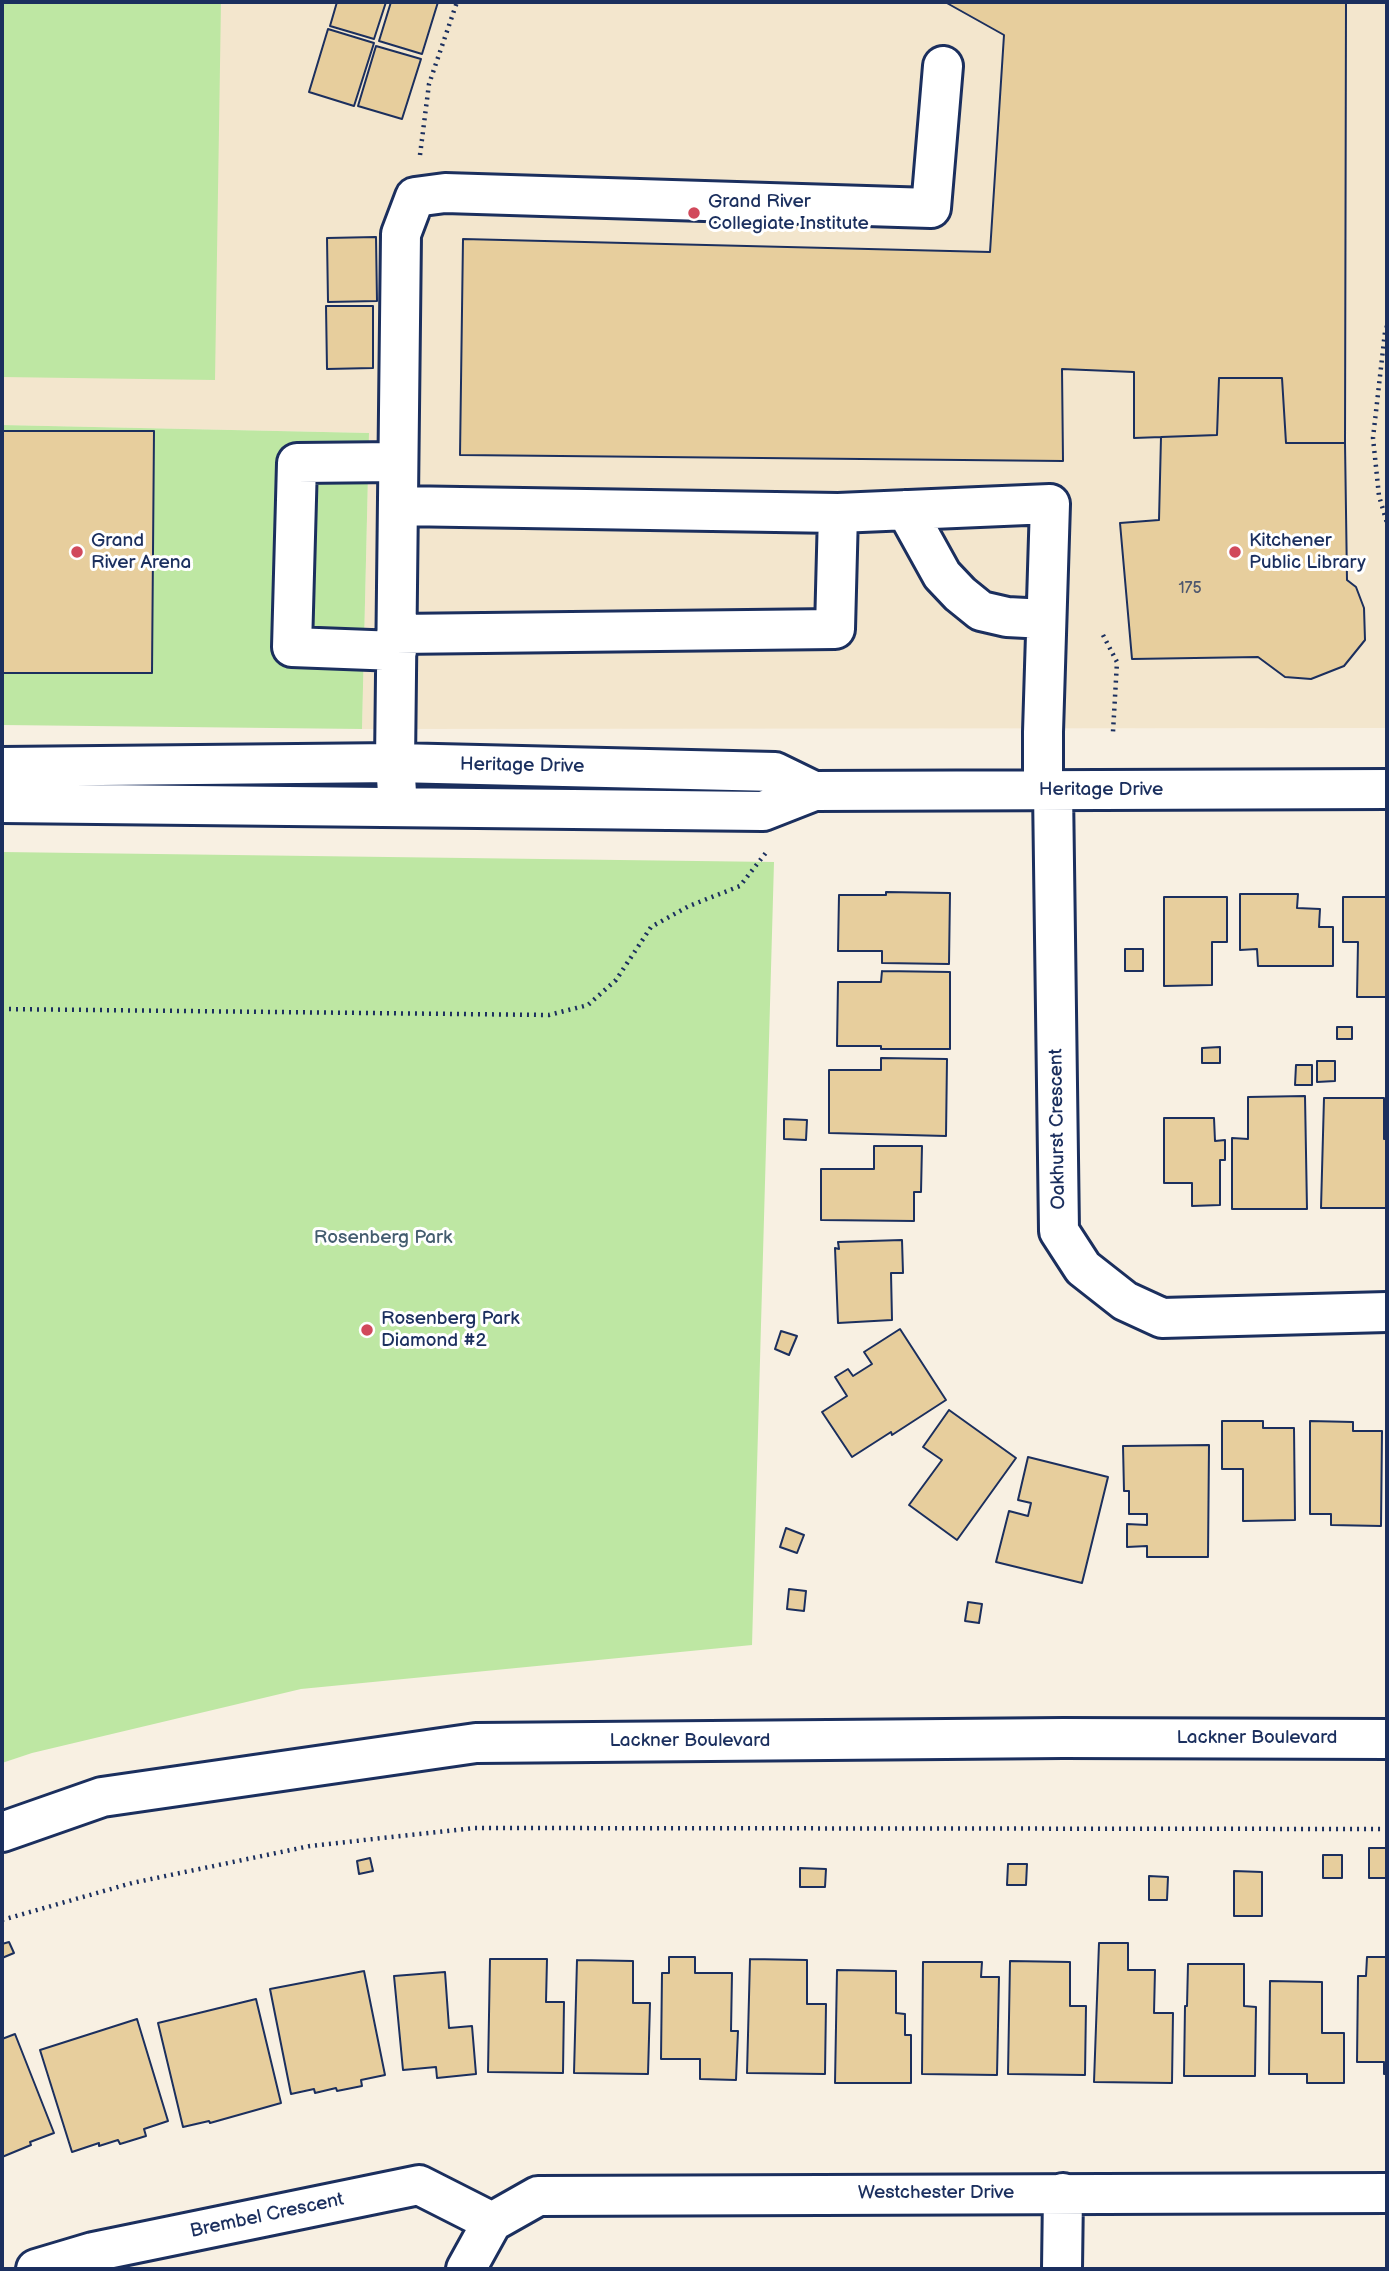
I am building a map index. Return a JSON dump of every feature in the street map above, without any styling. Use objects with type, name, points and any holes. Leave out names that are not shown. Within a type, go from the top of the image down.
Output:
[{"type":"street","points":[[398,807],[395,763],[401,234],[415,197],[445,192],[931,208],[943,66]]},
{"type":"street","points":[[398,462],[297,463],[292,647],[835,629],[838,513]]},
{"type":"street","name":"Oakhurst Crescent","points":[[906,510],[1049,504],[1046,619],[1048,790],[1059,1231],[1083,1268],[1125,1301],[1162,1318],[1387,1312]]},
{"type":"street","points":[[398,506],[838,513],[906,510],[942,575],[981,611],[1007,617],[1046,619]]},
{"type":"street","name":"Heritage Drive","points":[[2,767],[395,763],[775,772],[814,791]]},
{"type":"street","name":"Heritage Drive","points":[[2,803],[763,811],[814,791],[1387,789]]},
{"type":"street","name":"Lackner Boulevard","points":[[2,1832],[102,1797],[476,1743],[1387,1738]]},
{"type":"street","name":"Brembel Crescent","points":[[36,2269],[93,2252],[419,2185],[492,2222]]},
{"type":"street","points":[[1062,2269],[1063,2193]]},
{"type":"street","name":"Westchester Drive","points":[[492,2222],[538,2196],[1387,2193]]},
{"type":"street","points":[[466,2269],[492,2222]]},
{"type":"path","points":[[415,197],[429,84],[457,2]]},
{"type":"path","points":[[1387,326],[1373,438],[1379,496],[1387,523]]},
{"type":"path","points":[[1103,635],[1116,662],[1113,732]]},
{"type":"path","points":[[2,1009],[549,1015],[588,1005],[616,980],[651,927],[689,905],[740,886],[771,847]]},
{"type":"path","points":[[2,1920],[132,1883],[310,1846],[474,1828],[1387,1829]]},
{"type":"shaded area","name":"Grand River Collegiate Institute","points":[[2,2],[1387,2],[1387,728],[362,729],[369,433],[2,425]]},
{"type":"green space","points":[[2,2],[221,2],[215,380],[2,377]]},
{"type":"green space","points":[[2,425],[369,433],[362,729],[2,725]]},
{"type":"green space","name":"Rosenberg Park","points":[[2,852],[774,862],[752,1645],[301,1689],[32,1753],[2,1763]]},
{"type":"building","points":[[337,2],[386,2],[374,39],[330,26]]},
{"type":"building","points":[[391,2],[438,2],[422,54],[379,41]]},
{"type":"building","points":[[945,2],[1346,2],[1345,443],[1286,443],[1282,378],[1219,378],[1217,435],[1134,438],[1134,372],[1062,369],[1063,461],[460,455],[463,239],[990,252],[1004,35]]},
{"type":"building","points":[[328,29],[374,43],[354,106],[309,92]]},
{"type":"building","points":[[376,46],[421,59],[402,119],[358,106]]},
{"type":"building","points":[[376,237],[377,301],[328,302],[327,238]]},
{"type":"building","points":[[326,306],[373,306],[373,368],[327,369]]},
{"type":"building","name":"Kitchener Public Library","points":[[1219,378],[1282,378],[1286,443],[1345,443],[1347,580],[1356,587],[1364,608],[1365,640],[1344,666],[1311,679],[1285,677],[1258,657],[1132,659],[1120,523],[1159,520],[1161,437],[1217,435]]},
{"type":"building","name":"Grand River Arena","points":[[2,431],[154,431],[152,673],[2,673]]},
{"type":"building","points":[[886,892],[950,893],[949,964],[882,963],[882,951],[838,951],[839,895],[886,895]]},
{"type":"building","points":[[1240,894],[1298,894],[1297,908],[1320,909],[1319,927],[1333,927],[1333,966],[1258,966],[1257,949],[1240,950]]},
{"type":"building","points":[[1164,897],[1227,897],[1227,942],[1212,942],[1212,985],[1164,986]]},
{"type":"building","points":[[1343,897],[1387,897],[1387,997],[1357,997],[1358,942],[1343,942]]},
{"type":"building","points":[[1125,949],[1143,949],[1143,971],[1125,971]]},
{"type":"building","points":[[882,971],[950,972],[950,1049],[837,1046],[838,982],[881,982]]},
{"type":"building","points":[[1337,1027],[1352,1027],[1352,1039],[1337,1039]]},
{"type":"building","points":[[1220,1047],[1220,1063],[1202,1063],[1202,1048]]},
{"type":"building","points":[[881,1058],[947,1059],[946,1136],[829,1133],[829,1070],[881,1070]]},
{"type":"building","points":[[1317,1061],[1335,1061],[1335,1081],[1317,1082]]},
{"type":"building","points":[[1296,1065],[1312,1065],[1312,1085],[1295,1085]]},
{"type":"building","points":[[1305,1096],[1307,1209],[1232,1209],[1232,1138],[1248,1139],[1248,1097]]},
{"type":"building","points":[[1324,1098],[1384,1098],[1387,1208],[1321,1208]]},
{"type":"building","points":[[1164,1118],[1214,1118],[1215,1141],[1225,1140],[1225,1160],[1220,1160],[1220,1205],[1192,1206],[1192,1183],[1164,1183]]},
{"type":"building","points":[[784,1119],[807,1120],[806,1140],[784,1139]]},
{"type":"building","points":[[874,1146],[922,1146],[921,1192],[914,1192],[914,1221],[821,1220],[821,1169],[874,1169]]},
{"type":"building","points":[[902,1240],[903,1273],[891,1273],[892,1320],[838,1323],[835,1248],[839,1249],[838,1242]]},
{"type":"building","points":[[900,1329],[946,1400],[852,1457],[822,1412],[847,1396],[835,1377],[848,1369],[853,1376],[872,1364],[864,1352]]},
{"type":"building","points":[[781,1331],[797,1336],[789,1355],[775,1349]]},
{"type":"building","points":[[949,1410],[1016,1458],[957,1540],[909,1505],[942,1460],[923,1447]]},
{"type":"building","points":[[1222,1421],[1263,1421],[1263,1428],[1294,1428],[1295,1520],[1243,1521],[1243,1469],[1222,1469]]},
{"type":"building","points":[[1310,1421],[1353,1422],[1353,1431],[1382,1431],[1381,1526],[1331,1525],[1331,1514],[1310,1514]]},
{"type":"building","points":[[1209,1445],[1208,1557],[1147,1557],[1147,1546],[1127,1547],[1127,1524],[1147,1525],[1147,1514],[1129,1514],[1129,1491],[1124,1491],[1123,1446]]},
{"type":"building","points":[[1028,1457],[1108,1477],[1082,1583],[996,1562],[1009,1511],[1028,1516],[1031,1503],[1018,1500]]},
{"type":"building","points":[[786,1528],[804,1535],[797,1553],[780,1547]]},
{"type":"building","points":[[789,1589],[806,1591],[804,1611],[787,1609]]},
{"type":"building","points":[[968,1602],[982,1604],[979,1623],[965,1621]]},
{"type":"building","points":[[1369,1848],[1387,1848],[1387,1878],[1369,1878]]},
{"type":"building","points":[[1323,1855],[1342,1855],[1342,1878],[1323,1878]]},
{"type":"building","points":[[370,1858],[373,1871],[359,1874],[357,1861]]},
{"type":"building","points":[[1008,1864],[1027,1864],[1026,1885],[1007,1885]]},
{"type":"building","points":[[800,1868],[826,1869],[825,1887],[800,1887]]},
{"type":"building","points":[[1234,1871],[1262,1872],[1262,1916],[1234,1916]]},
{"type":"building","points":[[1149,1876],[1168,1877],[1167,1900],[1149,1900]]},
{"type":"building","points":[[9,1942],[14,1953],[2,1958],[2,1944]]},
{"type":"building","points":[[1099,1943],[1128,1943],[1128,1970],[1155,1970],[1154,2013],[1173,2013],[1172,2083],[1094,2082]]},
{"type":"building","points":[[669,1957],[695,1957],[695,1973],[732,1973],[731,2031],[738,2031],[736,2080],[700,2079],[700,2059],[661,2059],[662,1973],[669,1973]]},
{"type":"building","points":[[1367,1957],[1387,1957],[1387,2074],[1384,2074],[1384,2062],[1357,2062],[1358,1976],[1366,1976]]},
{"type":"building","points":[[490,1959],[547,1959],[546,2002],[564,2002],[563,2073],[488,2072]]},
{"type":"building","points":[[750,1959],[807,1960],[807,2004],[826,2004],[825,2074],[747,2073]]},
{"type":"building","points":[[577,1960],[633,1961],[633,2003],[650,2003],[648,2074],[574,2073]]},
{"type":"building","points":[[1010,1961],[1070,1962],[1070,2006],[1086,2006],[1085,2075],[1008,2074]]},
{"type":"building","points":[[923,1962],[982,1962],[981,1977],[999,1977],[997,2075],[922,2074]]},
{"type":"building","points":[[1188,1964],[1244,1964],[1244,2006],[1256,2007],[1255,2076],[1184,2076]]},
{"type":"building","points":[[837,1970],[896,1971],[896,2013],[905,2014],[905,2035],[911,2035],[911,2083],[835,2083]]},
{"type":"building","points":[[364,1971],[385,2075],[361,2080],[362,2086],[315,2093],[314,2089],[291,2094],[270,1989]]},
{"type":"building","points":[[445,1972],[449,2028],[472,2026],[476,2074],[437,2078],[436,2067],[403,2070],[394,1976]]},
{"type":"building","points":[[1270,1981],[1322,1982],[1322,2033],[1344,2033],[1344,2083],[1307,2083],[1307,2074],[1269,2074]]},
{"type":"building","points":[[256,1999],[281,2103],[210,2123],[209,2121],[183,2127],[158,2023]]},
{"type":"building","points":[[137,2019],[168,2121],[144,2129],[146,2136],[120,2144],[118,2140],[99,2146],[99,2143],[72,2152],[40,2050]]},
{"type":"building","points":[[15,2034],[54,2133],[2,2157],[2,2039]]},
{"type":"place","name":"Grand River Collegiate Institute","points":[[694,213]]},
{"type":"place","name":"Grand River Arena","points":[[77,552]]},
{"type":"place","name":"Kitchener Public Library","points":[[1235,552]]},
{"type":"place","name":"Rosenberg Park Diamond #2","points":[[367,1330]]}]
